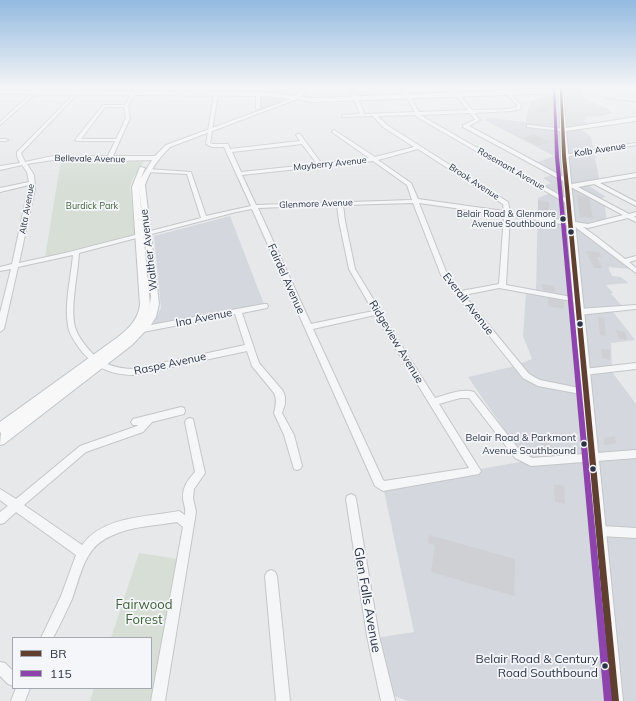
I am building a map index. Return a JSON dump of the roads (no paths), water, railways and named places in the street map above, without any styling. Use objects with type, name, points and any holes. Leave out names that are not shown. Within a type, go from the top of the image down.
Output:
[{"type":"main road","name":"Walther Avenue","points":[[0,428],[143,329],[155,310],[135,184],[138,175],[168,146],[230,121]]},
{"type":"main road","name":"Walther Avenue","points":[[210,128],[232,121]]},
{"type":"main road","points":[[563,121],[564,156],[569,184],[568,202],[601,531],[615,701]]},
{"type":"main road","points":[[563,130],[625,121]]},
{"type":"main road","name":"Walther Avenue","points":[[0,440],[96,362],[133,329],[144,312],[142,187],[144,178],[153,159]]},
{"type":"street","name":"Alta Avenue","points":[[0,329],[29,205],[32,183],[30,171],[19,156],[20,151],[49,121]]},
{"type":"street","points":[[94,121],[78,140],[118,140]]},
{"type":"street","points":[[109,159],[127,121]]},
{"type":"street","points":[[211,121],[209,146],[226,144],[229,151],[303,142]]},
{"type":"street","name":"Brook Avenue","points":[[380,121],[385,126],[504,202],[507,213],[502,287]]},
{"type":"street","name":"Rosemont Avenue","points":[[429,121],[568,202]]},
{"type":"street","points":[[476,121],[465,126],[636,220]]},
{"type":"street","points":[[529,126],[563,130]]},
{"type":"street","name":"Everall Avenue","points":[[334,131],[409,184],[441,270],[528,378],[538,383],[586,392]]},
{"type":"street","points":[[298,135],[320,165]]},
{"type":"street","points":[[0,140],[6,140]]},
{"type":"street","name":"Kolb Avenue","points":[[564,156],[636,144]]},
{"type":"street","name":"Mayberry Avenue","points":[[240,174],[374,159],[419,147]]},
{"type":"street","name":"Fairdel Avenue","points":[[229,151],[379,483],[383,486],[476,471]]},
{"type":"street","name":"Bellevale Avenue","points":[[0,168],[53,158],[153,159]]},
{"type":"street","points":[[148,171],[190,173],[204,219]]},
{"type":"street","points":[[569,184],[594,182],[636,175]]},
{"type":"street","points":[[594,182],[636,204]]},
{"type":"street","points":[[0,190],[32,183]]},
{"type":"street","name":"Glenmore Avenue","points":[[0,268],[76,253],[254,206],[415,201],[571,223],[584,228],[636,271]]},
{"type":"street","name":"Ridgeview Avenue","points":[[340,204],[352,269],[476,471]]},
{"type":"street","points":[[584,228],[636,214]]},
{"type":"street","points":[[76,253],[71,326],[76,337],[96,362]]},
{"type":"street","points":[[624,261],[636,258]]},
{"type":"street","points":[[460,293],[492,286],[577,300]]},
{"type":"street","name":"Ina Avenue","points":[[143,329],[264,306]]},
{"type":"street","points":[[578,312],[636,307]]},
{"type":"street","points":[[238,312],[257,368],[274,384],[280,397],[281,404],[278,413],[289,435],[297,466]]},
{"type":"street","points":[[308,327],[378,312]]},
{"type":"street","name":"Raspe Avenue","points":[[96,362],[119,372],[134,372],[250,347]]},
{"type":"street","points":[[584,372],[636,366]]},
{"type":"street","points":[[433,402],[460,395],[471,394],[518,455],[531,462],[636,454]]},
{"type":"street","points":[[136,422],[181,411]]},
{"type":"street","points":[[0,518],[83,449],[105,440],[132,432],[144,426],[149,419]]},
{"type":"street","points":[[158,701],[191,506],[188,494],[190,486],[200,473],[190,422]]},
{"type":"street","points":[[0,494],[82,552]]},
{"type":"street","name":"Glen Falls Avenue","points":[[351,499],[373,636],[388,701]]},
{"type":"street","points":[[47,637],[68,593],[82,552],[94,540],[119,527],[179,516],[184,522],[188,523]]},
{"type":"street","points":[[601,531],[636,533]]},
{"type":"street","points":[[271,576],[283,701]]},
{"type":"street","points":[[0,668],[12,678]]},
{"type":"street","points":[[18,701],[23,689]]},
{"type":"place","name":"Belair Road & Glenmore Avenue Southbound","points":[[563,219]]},
{"type":"place","name":"Belair Road & Parkmont Avenue Southbound","points":[[584,444]]},
{"type":"place","name":"Belair Road & Century Road Southbound","points":[[605,666]]},
{"type":"park label","name":"Burdick Park","points":[[92,206]]},
{"type":"park label","name":"Fairwood Forest","points":[[144,612]]}]
